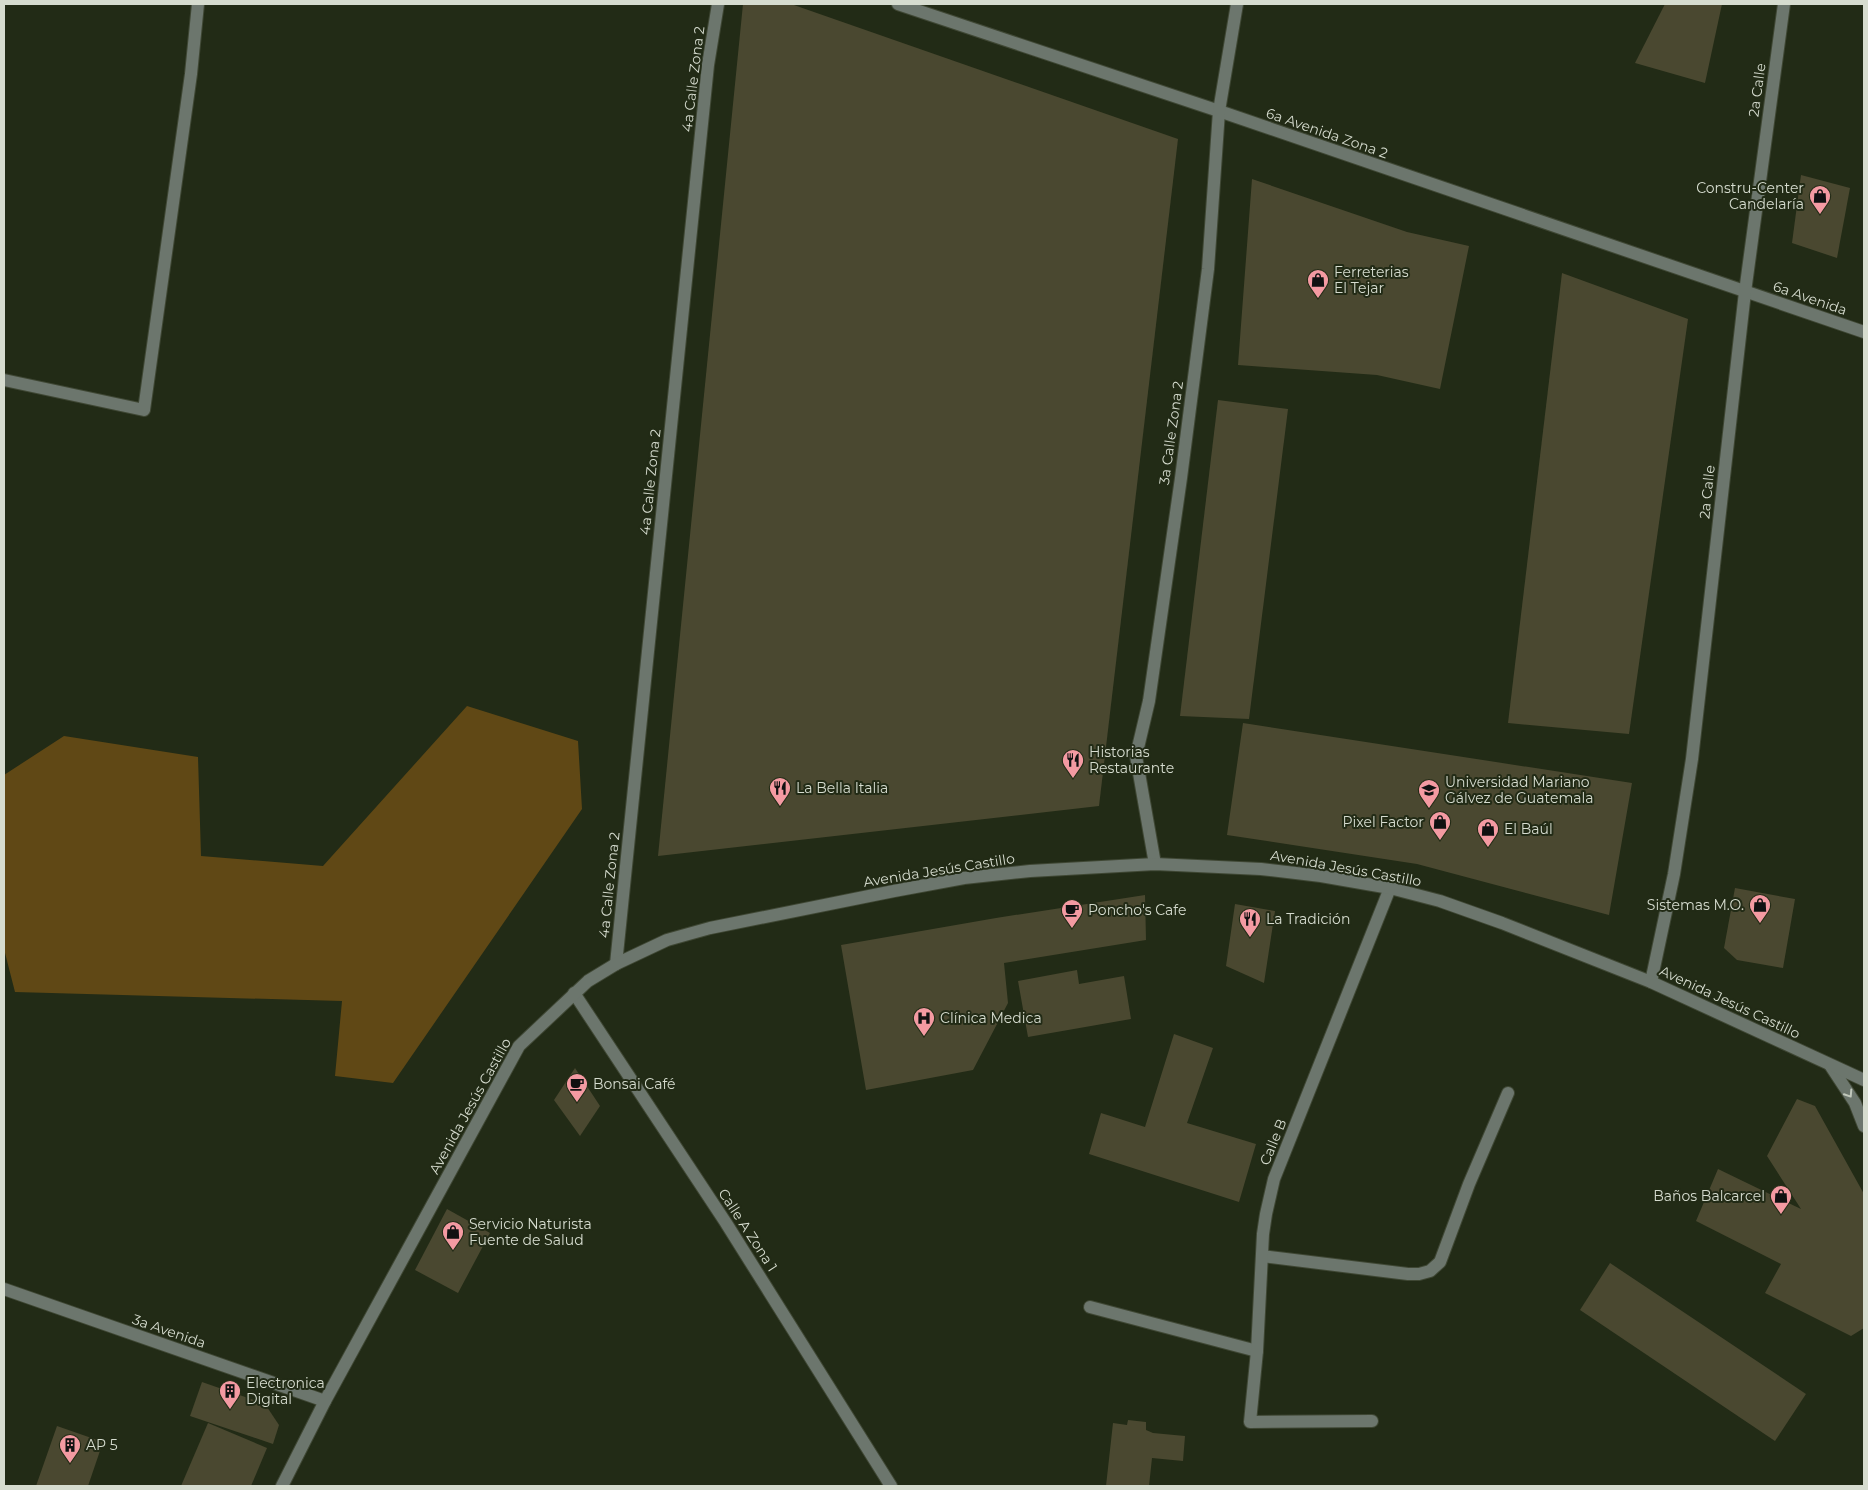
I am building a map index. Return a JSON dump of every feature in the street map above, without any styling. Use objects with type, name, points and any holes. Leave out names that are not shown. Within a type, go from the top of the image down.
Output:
[{"type":"street","points":[[4,380],[144,410],[198,4]]},
{"type":"street","name":"4a Calle Zona 2","points":[[616,964],[707,75],[718,4]]},
{"type":"street","name":"6a Avenida Zona 2","points":[[898,4],[1219,111],[1745,292]]},
{"type":"street","name":"3a Calle Zona 2","points":[[1156,864],[1136,756],[1149,701],[1203,307],[1208,269],[1219,111],[1236,4]]},
{"type":"street","name":"2a Calle","points":[[1651,982],[1674,874],[1692,759],[1745,292],[1784,4]]},
{"type":"street","name":"6a Avenida","points":[[1745,292],[1864,332]]},
{"type":"street","name":"Avenida Jesús Castillo","points":[[282,1486],[325,1401],[519,1046],[588,981],[616,964],[667,940],[710,928],[964,878],[1030,871],[1156,864],[1261,869],[1321,876],[1390,888],[1440,901],[1502,923],[1651,982],[1864,1080]]},
{"type":"street","name":"Calle B","points":[[1372,1421],[1250,1422],[1257,1351],[1266,1214],[1274,1179],[1390,888]]},
{"type":"street","name":"Calle A Zona 1","points":[[574,993],[726,1223],[891,1486]]},
{"type":"street","points":[[1830,1065],[1855,1102],[1864,1126]]},
{"type":"street","points":[[1262,1256],[1408,1274],[1430,1271],[1440,1262],[1469,1184],[1508,1093]]},
{"type":"street","name":"3a Avenida","points":[[4,1289],[325,1401]]},
{"type":"street","points":[[1090,1307],[1257,1351]]},
{"type":"shaded area","points":[[467,706],[578,741],[582,809],[393,1083],[335,1076],[342,1001],[15,992],[4,949],[4,775],[64,736],[198,757],[201,856],[323,866]]},
{"type":"building","points":[[743,4],[791,4],[1178,139],[1099,806],[658,856]]},
{"type":"building","points":[[1665,4],[1722,4],[1705,83],[1635,63]]},
{"type":"building","name":"Constru-Center Candelaría","points":[[1801,175],[1850,188],[1837,258],[1792,243]]},
{"type":"building","name":"Ferreterias El Tejar","points":[[1252,179],[1407,232],[1469,246],[1440,389],[1377,375],[1238,365]]},
{"type":"building","points":[[1562,273],[1688,319],[1629,734],[1508,723]]},
{"type":"building","points":[[1218,400],[1288,409],[1249,719],[1180,716]]},
{"type":"building","name":"Universidad Mariano Gálvez de Guatemala","points":[[1243,723],[1632,783],[1609,915],[1417,864],[1227,835]]},
{"type":"building","name":"Sistemas M.O.","points":[[1735,888],[1795,899],[1783,968],[1737,960],[1724,948]]},
{"type":"building","name":"Clínica Medica","points":[[1145,895],[1146,940],[1004,963],[1008,1003],[973,1070],[866,1090],[841,945]]},
{"type":"building","name":"La Tradición","points":[[1235,904],[1275,911],[1264,983],[1226,966]]},
{"type":"building","points":[[1077,970],[1079,984],[1124,976],[1131,1019],[1028,1037],[1018,981]]},
{"type":"building","points":[[1174,1034],[1213,1048],[1187,1123],[1256,1144],[1239,1202],[1089,1154],[1101,1113],[1145,1127]]},
{"type":"building","name":"Bonsai Café","points":[[575,1068],[600,1106],[580,1136],[554,1100]]},
{"type":"building","name":"Baños Balcarcel","points":[[1797,1099],[1815,1106],[1864,1194],[1864,1328],[1851,1336],[1765,1293],[1781,1264],[1696,1221],[1718,1169],[1801,1209],[1767,1156]]},
{"type":"building","name":"Servicio Naturista Fuente de Salud","points":[[447,1209],[490,1233],[458,1293],[415,1270]]},
{"type":"building","points":[[1610,1263],[1806,1394],[1775,1441],[1580,1310]]},
{"type":"building","name":"Electronica Digital","points":[[202,1382],[265,1404],[279,1425],[273,1444],[190,1416]]},
{"type":"building","points":[[1128,1420],[1146,1422],[1146,1430],[1153,1433],[1185,1436],[1183,1461],[1152,1458],[1149,1486],[1106,1486],[1113,1423],[1127,1425]]},
{"type":"building","points":[[208,1423],[267,1448],[251,1486],[181,1486]]},
{"type":"building","name":"AP 5","points":[[57,1426],[103,1442],[88,1486],[36,1486]]},
{"type":"place","name":"Constru-Center Candelaría","points":[[1820,215]]},
{"type":"place","name":"Ferreterias El Tejar","points":[[1318,299]]},
{"type":"place","name":"Historias Restaurante","points":[[1073,779]]},
{"type":"place","name":"La Bella Italia","points":[[780,807]]},
{"type":"place","name":"Universidad Mariano Gálvez de Guatemala","points":[[1429,809]]},
{"type":"place","name":"Pixel Factor","points":[[1440,841]]},
{"type":"place","name":"El Baúl","points":[[1488,848]]},
{"type":"place","name":"Sistemas M.O.","points":[[1760,924]]},
{"type":"place","name":"Poncho's Cafe","points":[[1072,929]]},
{"type":"place","name":"La Tradición","points":[[1250,938]]},
{"type":"place","name":"Clínica Medica","points":[[924,1037]]},
{"type":"place","name":"Bonsai Café","points":[[577,1103]]},
{"type":"place","name":"Baños Balcarcel","points":[[1781,1215]]},
{"type":"place","name":"Servicio Naturista Fuente de Salud","points":[[453,1251]]},
{"type":"place","name":"Electronica Digital","points":[[230,1410]]},
{"type":"place","name":"AP 5","points":[[70,1464]]}]
